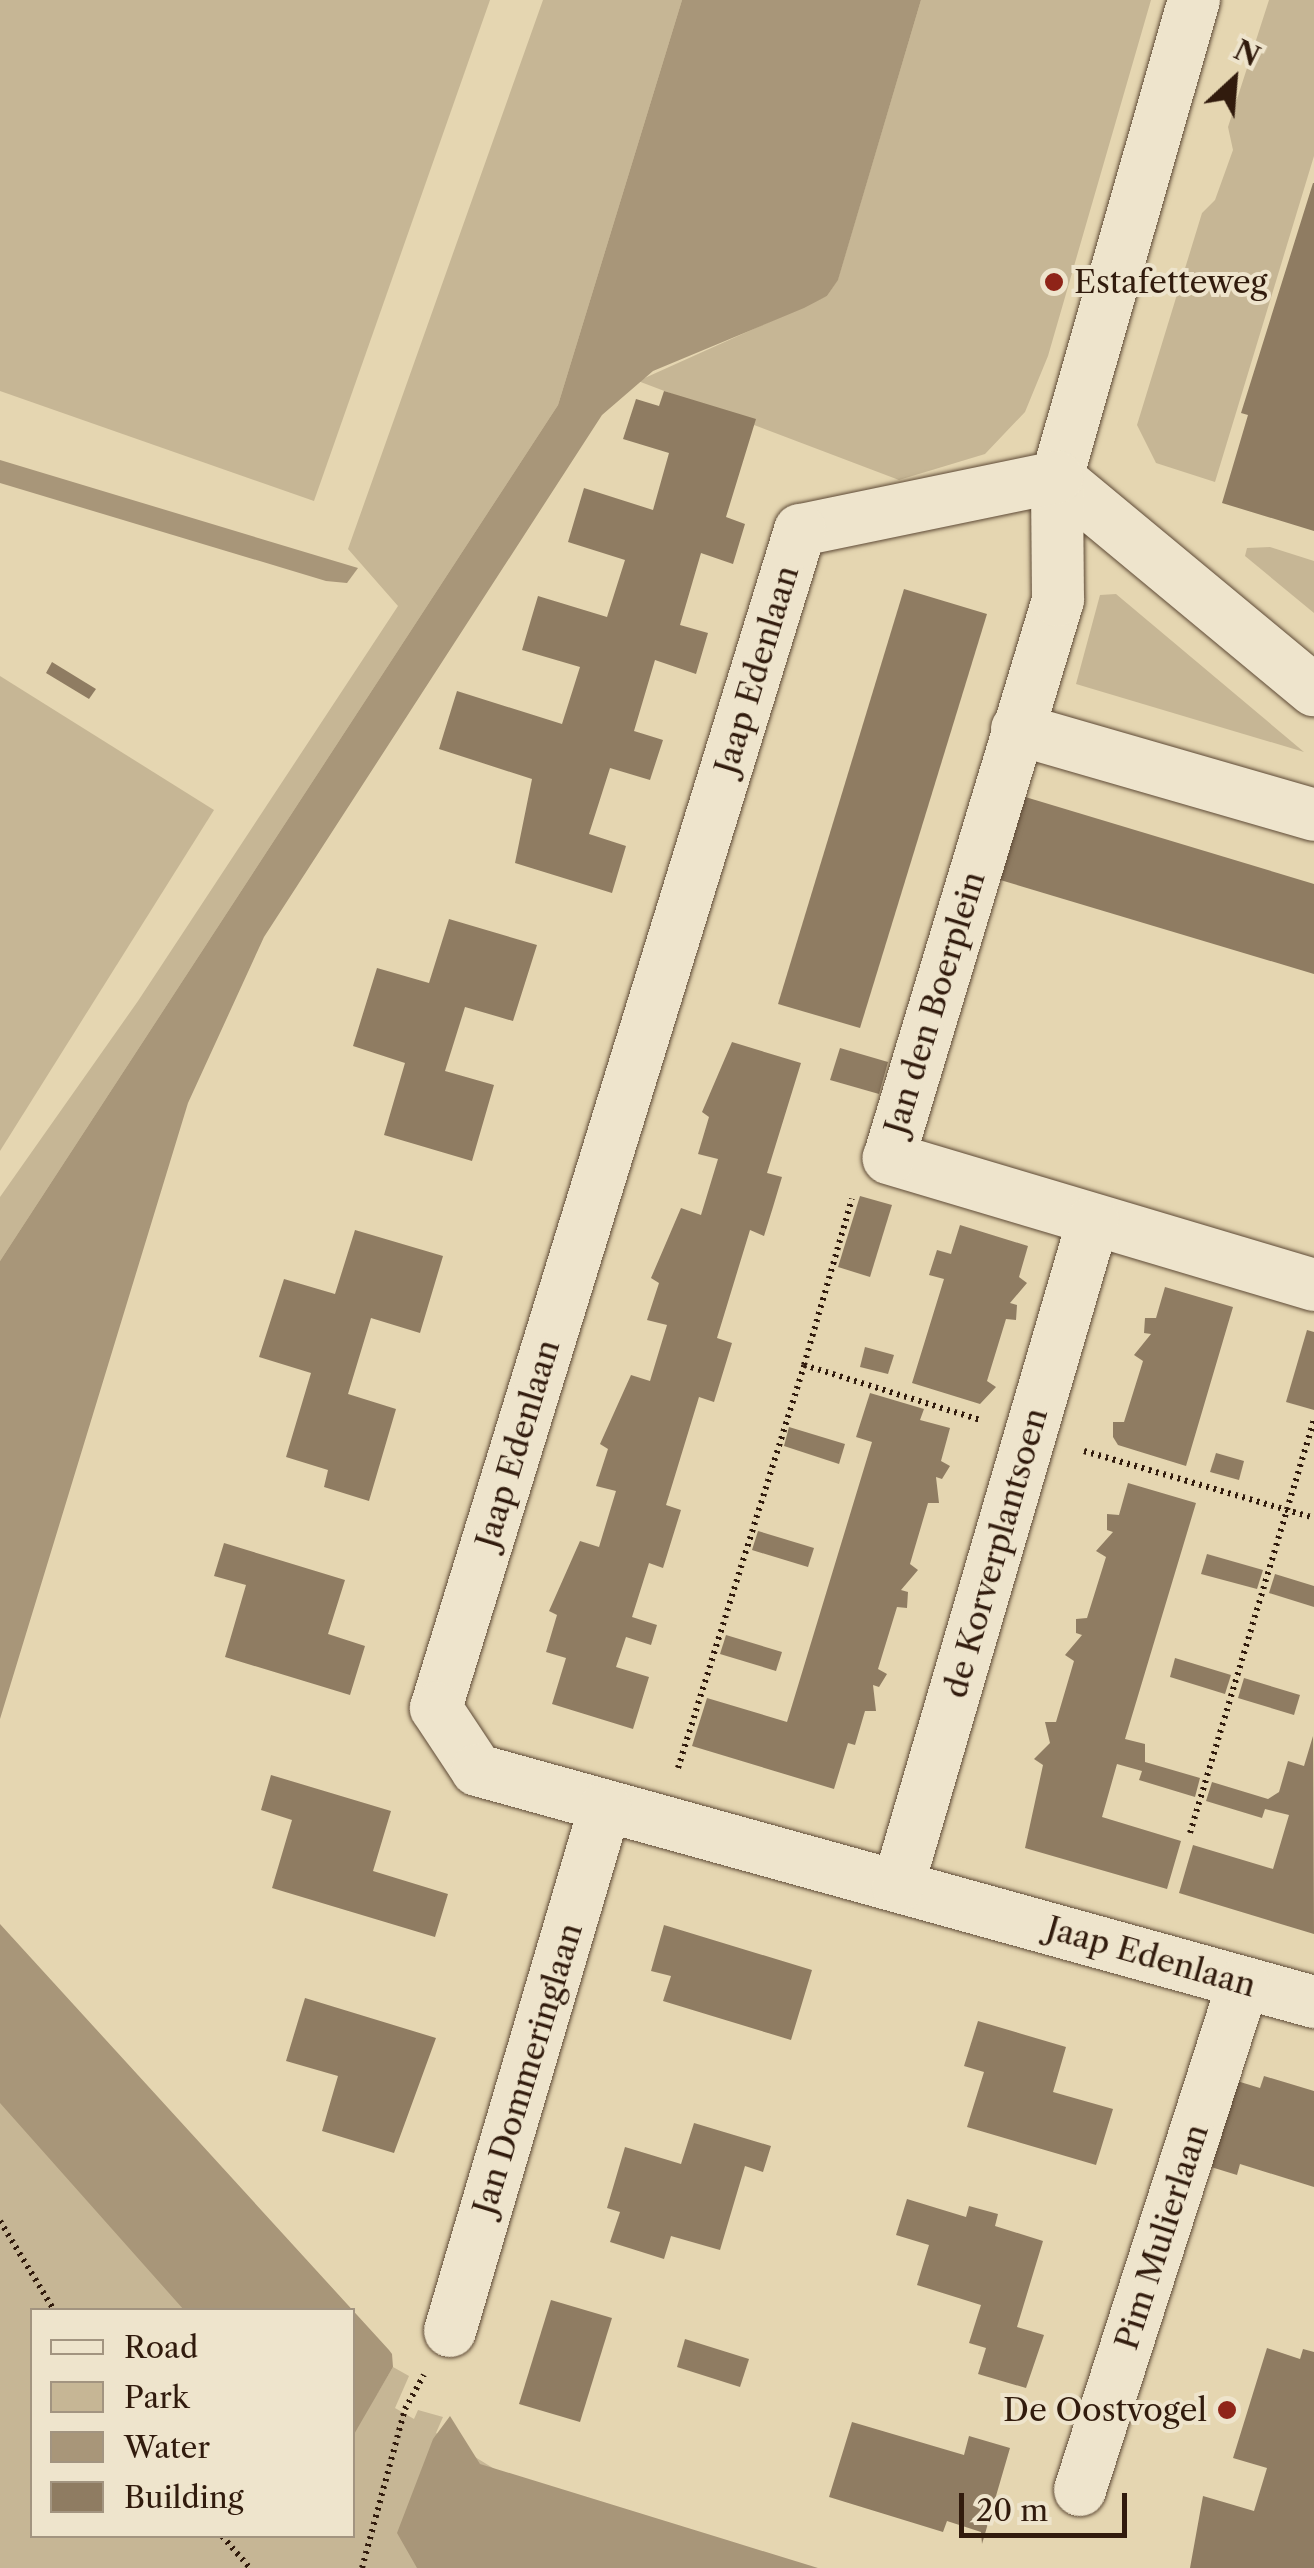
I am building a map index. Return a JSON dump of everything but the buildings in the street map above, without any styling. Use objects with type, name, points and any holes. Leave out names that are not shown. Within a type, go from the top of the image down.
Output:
[{"type":"street","points":[[1194,0],[1058,476],[1314,690]]},
{"type":"street","name":"Jan den Boerplein","points":[[1058,476],[1058,600],[889,1158],[1314,1285]]},
{"type":"street","name":"Jaap Edenlaan","points":[[1058,476],[800,530],[436,1708],[477,1770],[1314,2002]]},
{"type":"street","points":[[1017,729],[1314,815]]},
{"type":"street","name":"de Korverplantsoen","points":[[898,1886],[1093,1220]]},
{"type":"street","name":"Jan Dommeringlaan","points":[[450,2331],[605,1807]]},
{"type":"street","name":"Pim Mulierlaan","points":[[1080,2490],[1243,1984]]},
{"type":"path","points":[[661,1822],[854,1192],[889,1158]]},
{"type":"path","points":[[804,1365],[1030,1436],[1314,1518]]},
{"type":"path","points":[[1190,1834],[1314,1420]]},
{"type":"path","points":[[0,2220],[53,2308]]},
{"type":"path","points":[[362,2568],[405,2409],[450,2331]]},
{"type":"path","points":[[224,2538],[250,2568]]},
{"type":"green space","points":[[0,0],[490,0],[314,501],[0,391]]},
{"type":"green space","points":[[543,0],[682,0],[558,405],[0,1261],[0,1197],[138,1001],[398,606],[348,549]]},
{"type":"green space","points":[[921,0],[1151,0],[1048,356],[1025,412],[985,454],[899,480],[638,381],[827,296],[838,279]]},
{"type":"green space","points":[[1269,0],[1314,0],[1314,156],[1215,482],[1156,463],[1137,425],[1202,213],[1215,200],[1233,150],[1228,127]]},
{"type":"green space","points":[[1270,547],[1314,561],[1314,613],[1245,556],[1247,548]]},
{"type":"green space","points":[[1116,594],[1304,752],[1076,684],[1100,595]]},
{"type":"green space","points":[[0,676],[214,810],[0,1151]]},
{"type":"green space","points":[[0,2037],[286,2308],[30,2308],[30,2538],[355,2538],[355,2373],[377,2394],[393,2367],[409,2376],[395,2408],[414,2419],[418,2410],[443,2417],[436,2433],[568,2514],[740,2568],[0,2568]]},
{"type":"water","points":[[682,0],[921,0],[838,280],[827,296],[804,308],[653,371],[602,415],[264,937],[188,1103],[0,1719],[0,1261],[558,405]]},
{"type":"water","points":[[0,460],[358,568],[347,583],[326,581],[0,483]]},
{"type":"water","points":[[0,1924],[351,2308],[182,2308],[0,2103]]},
{"type":"water","points":[[355,2313],[392,2354],[393,2367],[355,2433]]},
{"type":"water","points":[[450,2416],[480,2464],[818,2568],[417,2568],[397,2533],[433,2439]]},
{"type":"place","name":"Estafetteweg","points":[[1054,282]]},
{"type":"place","name":"De Oostvogel","points":[[1227,2410]]}]
